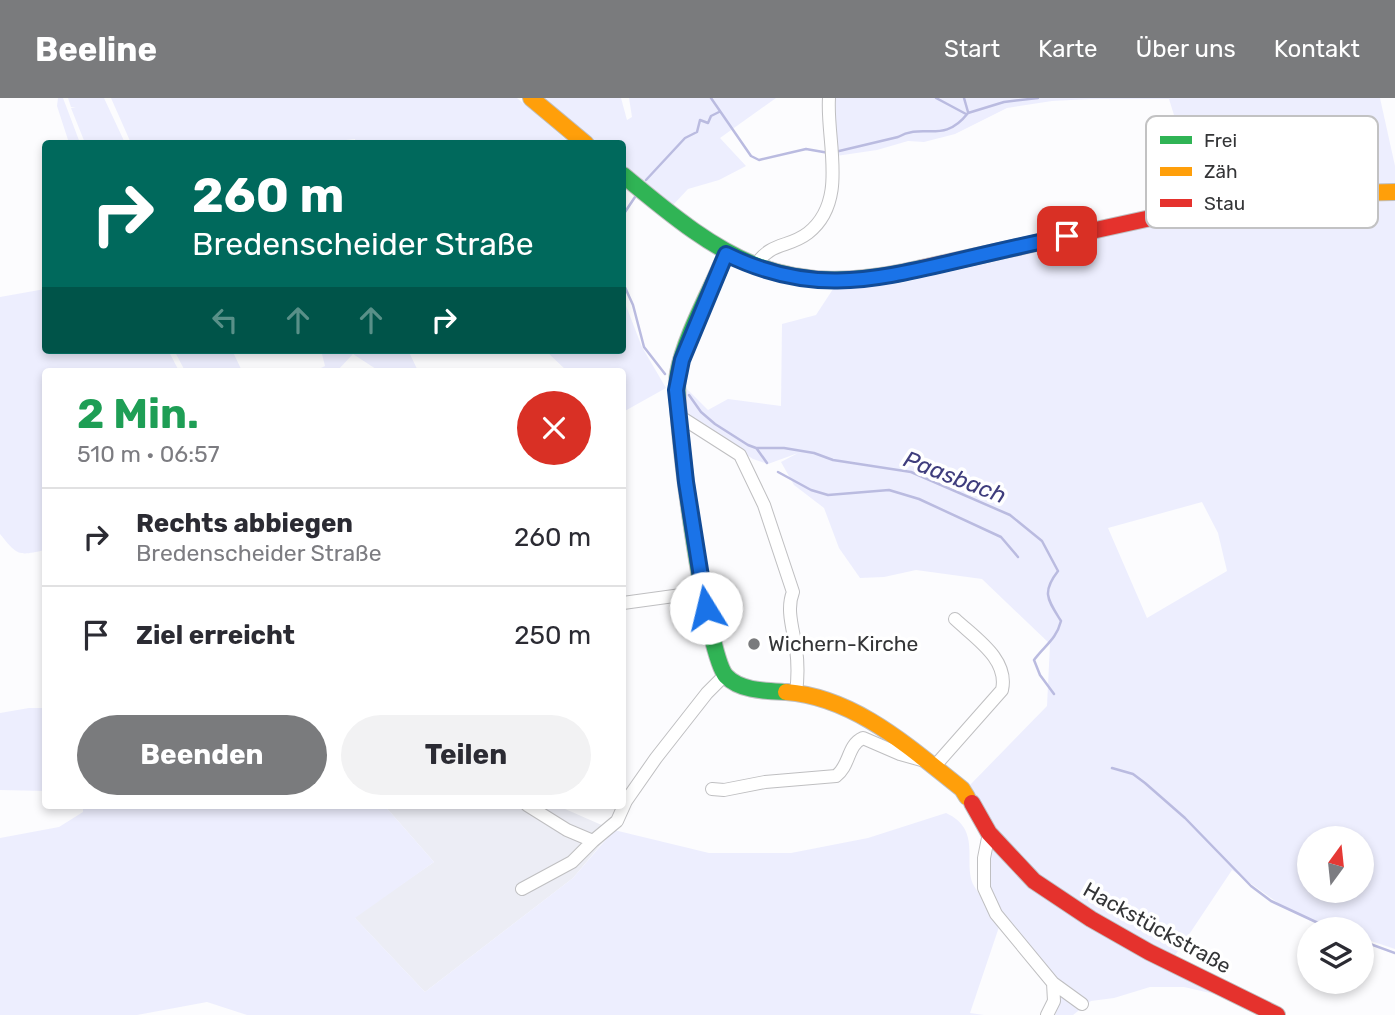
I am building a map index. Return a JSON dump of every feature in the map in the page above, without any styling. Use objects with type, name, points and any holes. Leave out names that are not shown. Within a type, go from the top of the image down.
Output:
[{"type":"street","points":[[531,98],[581,140]]},
{"type":"street","points":[[754,267],[771,248],[806,234],[821,219],[832,190],[829,98]]},
{"type":"street","points":[[626,176],[685,225],[726,254],[754,267],[814,281],[874,279],[1146,219]]},
{"type":"street","points":[[626,805],[656,758],[725,675],[717,660],[711,638],[703,592],[686,482],[676,390],[682,360],[726,254]]},
{"type":"street","points":[[679,416],[740,455],[764,505],[793,592],[789,602],[797,651],[796,693]]},
{"type":"street","points":[[626,603],[703,592]]},
{"type":"street","points":[[712,789],[724,790],[765,782],[836,776],[844,770],[853,747],[863,738],[930,764],[1002,690],[1004,679],[1002,667],[955,619]]},
{"type":"street","name":"Hackstückstraße","points":[[725,675],[747,688],[820,698],[859,715],[962,789],[989,833],[1034,881],[1091,919],[1149,952],[1277,1015]]},
{"type":"street","points":[[533,809],[567,830],[593,841]]},
{"type":"street","points":[[522,889],[572,862],[617,821],[624,809]]},
{"type":"street","points":[[989,833],[983,872],[984,888],[996,915],[1053,983],[1082,1004]]},
{"type":"street","points":[[1047,1015],[1054,1001],[1053,983]]},
{"type":"shaded area","points":[[58,98],[63,98],[79,140],[68,140],[57,106]]},
{"type":"shaded area","points":[[68,98],[104,98],[124,140],[84,140],[71,108],[76,107],[71,107]]},
{"type":"shaded area","points":[[111,98],[517,98],[566,140],[355,139],[130,140]]},
{"type":"shaded area","points":[[541,98],[621,98],[627,120],[632,117],[629,98],[776,98],[720,138],[746,166],[719,180],[688,189],[673,205],[626,166],[626,140],[593,140]]},
{"type":"shaded area","points":[[832,98],[1380,98],[1395,166],[1395,186],[1378,186],[1378,116],[1174,116],[1169,99],[1052,101],[1007,108],[955,134],[924,142],[908,141],[877,150],[836,156]]},
{"type":"shaded area","points":[[1395,201],[1395,949],[1374,942],[1374,917],[1306,917],[1278,903],[1232,870],[1174,957],[1090,911],[1043,879],[1021,859],[1002,836],[970,785],[1047,706],[1050,644],[982,579],[916,570],[884,577],[860,578],[839,548],[824,508],[794,485],[781,462],[798,453],[768,464],[753,459],[684,415],[683,385],[708,410],[728,399],[781,406],[782,324],[816,315],[833,289],[901,283],[1146,227],[1378,228],[1378,202]],"holes":[[[1202,502],[1218,533],[1227,571],[1147,618],[1108,528]]]},
{"type":"shaded area","points":[[42,290],[42,354],[170,354],[177,368],[42,368],[42,551],[29,553],[15,550],[0,534],[0,297]]},
{"type":"shaded area","points":[[626,306],[642,347],[666,388],[626,410],[626,368],[564,368],[549,354],[626,354]]},
{"type":"shaded area","points":[[176,354],[234,354],[241,368],[183,368]]},
{"type":"shaded area","points":[[322,354],[353,354],[340,368],[321,368],[325,366]]},
{"type":"shaded area","points":[[353,354],[410,354],[417,368],[374,368]]},
{"type":"shaded area","points":[[42,708],[42,791],[0,790],[0,713]]},
{"type":"shaded area","points":[[83,809],[388,809],[434,862],[355,918],[425,992],[573,878],[614,830],[709,853],[791,853],[868,838],[946,813],[964,828],[968,838],[974,886],[999,927],[970,1013],[984,1015],[247,1015],[207,1002],[137,1015],[0,1015],[0,838],[59,827],[83,812]]},
{"type":"shaded area","points":[[388,809],[565,809],[613,830],[573,878],[425,992],[354,917],[434,862]]},
{"type":"shaded area","points":[[994,851],[1232,998],[1184,987],[1150,987],[1114,998],[1091,1001],[1073,1015],[1055,1015],[1059,1003],[1001,911],[988,885],[990,852]]},
{"type":"waterway","points":[[711,98],[751,156],[759,160],[806,149],[829,153]]},
{"type":"waterway","points":[[936,98],[966,114]]},
{"type":"waterway","points":[[964,98],[968,112]]},
{"type":"waterway","points":[[835,152],[916,131],[942,131],[959,123],[968,113],[1004,102],[1038,98]]},
{"type":"waterway","name":"Paasbach","points":[[646,180],[685,138],[697,132],[700,120],[708,123],[711,116],[719,112]]},
{"type":"waterway","name":"Paasbach","points":[[626,210],[635,197]]},
{"type":"waterway","name":"Paasbach","points":[[626,290],[644,347],[665,374]]},
{"type":"waterway","name":"Paasbach","points":[[689,395],[701,412],[715,424],[748,445],[756,448],[784,448],[814,453],[833,460],[911,472],[1010,515],[1042,541],[1058,571],[1049,585],[1048,596],[1061,621],[1053,638],[1034,660],[1040,675],[1054,694]]},
{"type":"waterway","points":[[757,449],[767,463]]},
{"type":"waterway","points":[[778,472],[811,490],[828,495],[889,490],[919,499],[1001,537],[1018,557]]},
{"type":"waterway","name":"Paasbach","points":[[1112,768],[1133,774],[1145,783],[1185,818],[1251,886],[1271,901],[1305,917]]},
{"type":"waterway","name":"Paasbach","points":[[1374,945],[1395,953]]},
{"type":"traffic: fast","points":[[626,177],[694,231],[726,251],[759,266],[793,276],[831,280],[873,277],[922,268]]},
{"type":"traffic: fast","points":[[726,254],[692,329],[678,373],[685,478],[709,624],[726,676],[738,685],[786,692]]},
{"type":"traffic: slow","points":[[531,98],[581,140]]},
{"type":"traffic: slow","points":[[1378,192],[1395,192]]},
{"type":"traffic: slow","points":[[786,692],[811,696],[858,714],[922,757],[962,789],[967,797]]},
{"type":"traffic: jam","points":[[922,268],[1146,219]]},
{"type":"traffic: jam","points":[[972,803],[989,833],[1034,881],[1091,919],[1149,952],[1277,1015]]},
{"type":"place","name":"Wichern-Kirche","points":[[754,644]]},
{"type":"route","points":[[706,608],[686,482],[676,390],[682,360],[726,254],[764,271],[794,278],[852,281],[894,275],[1067,236]]}]
